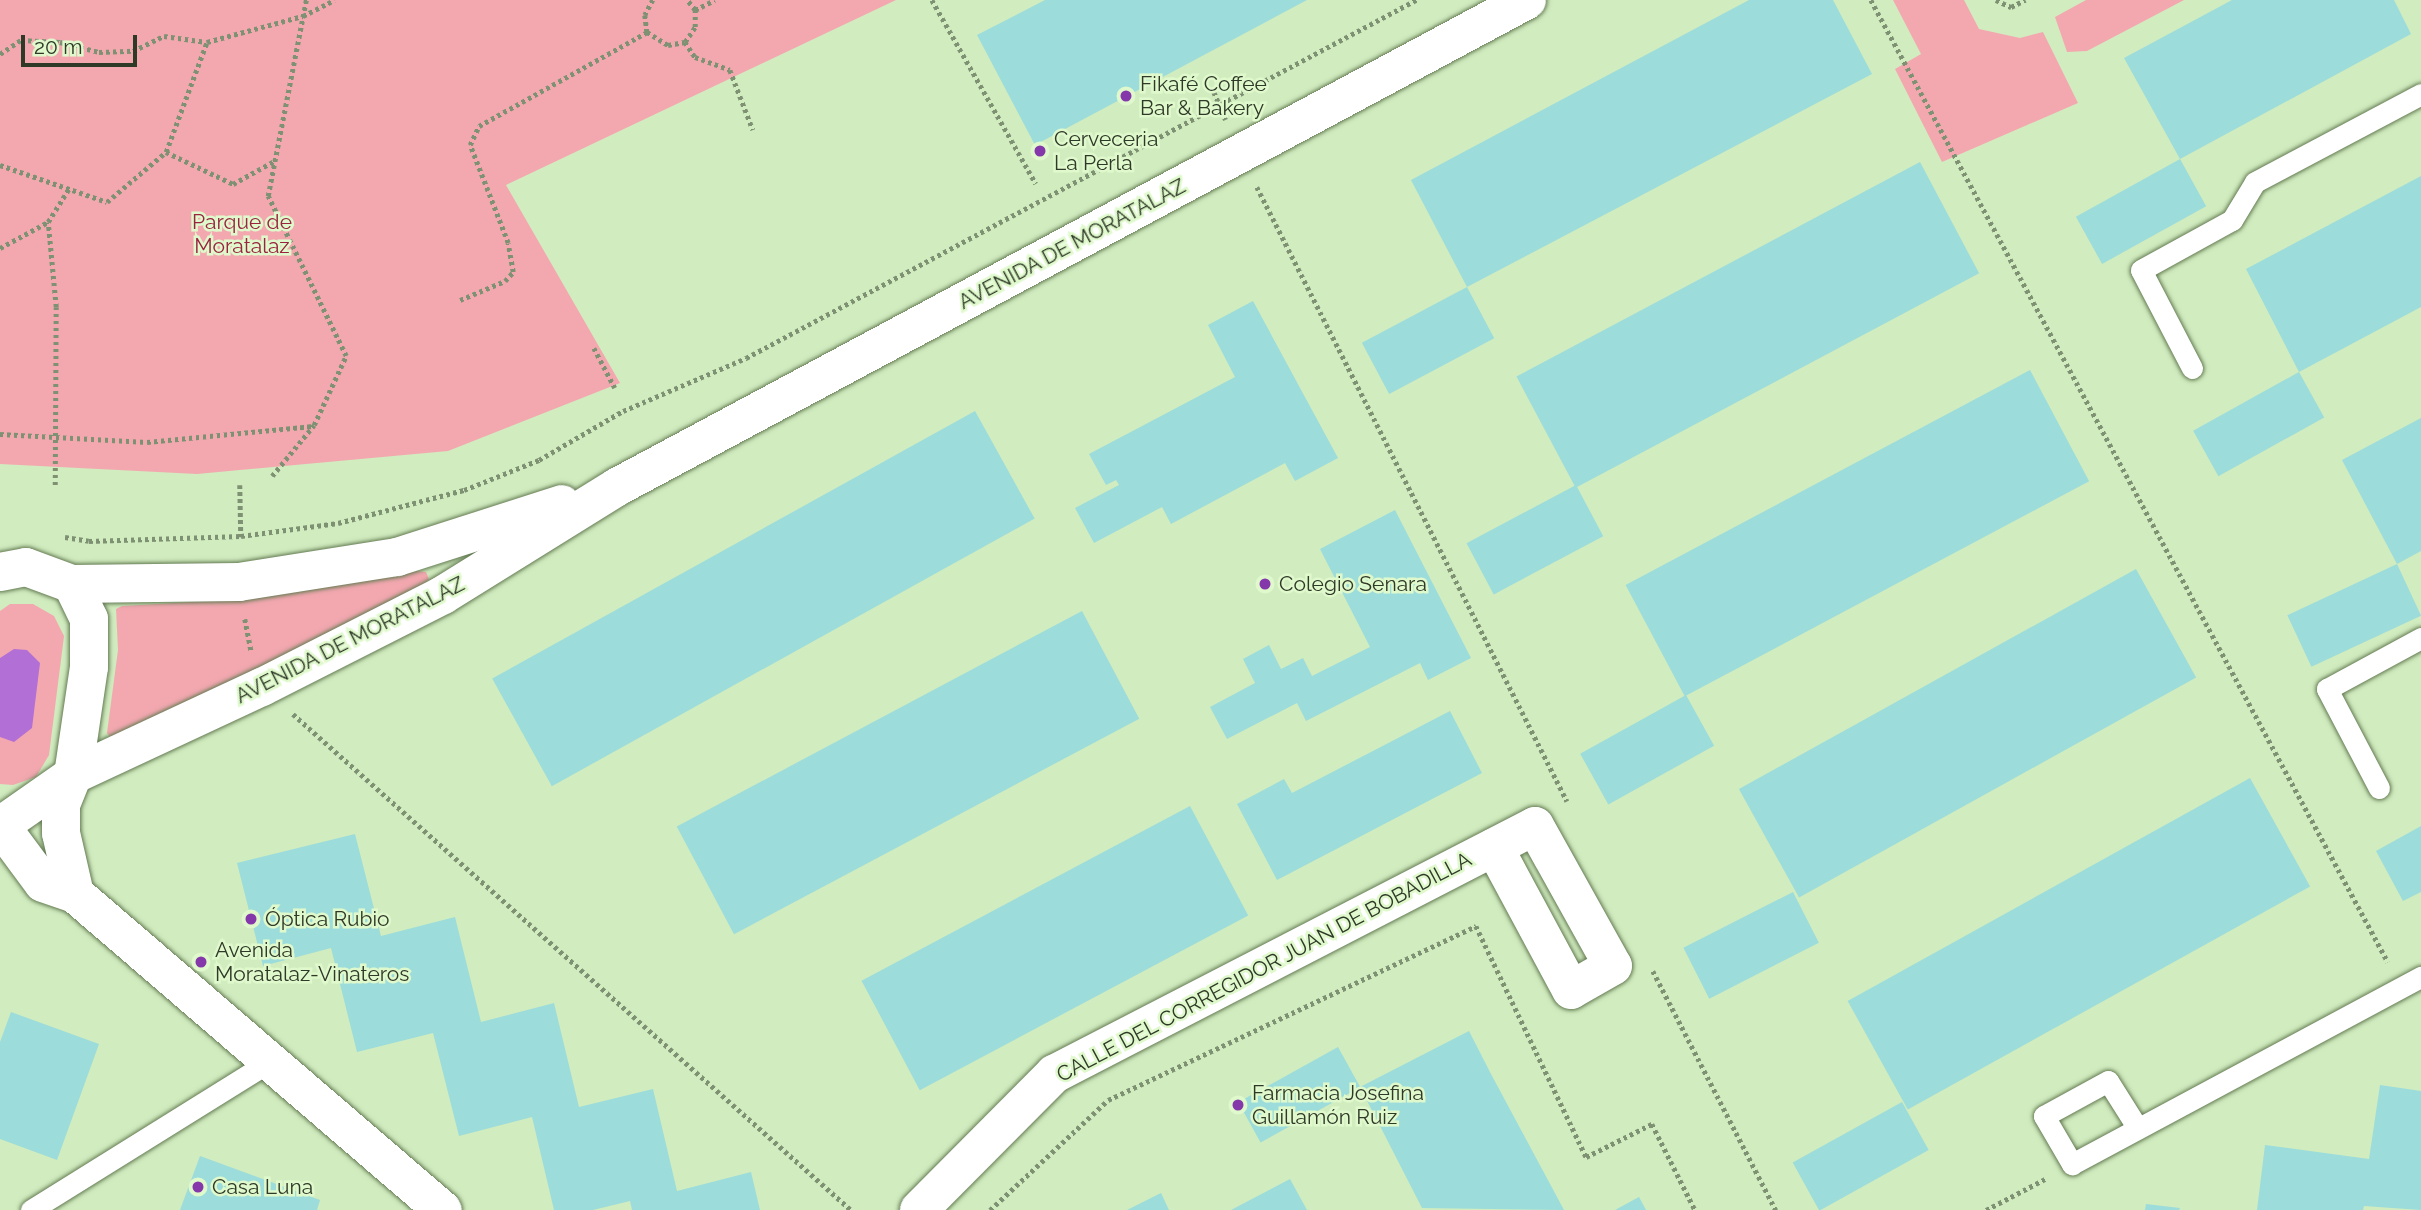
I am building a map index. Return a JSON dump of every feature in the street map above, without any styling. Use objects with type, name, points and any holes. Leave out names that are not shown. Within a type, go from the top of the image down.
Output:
[{"type":"main road","name":"AVENIDA DE MORATALAZ","points":[[0,825],[73,775],[262,687],[443,595],[617,486],[1527,0]]},
{"type":"main road","name":"AVENIDA DE MORATALAZ","points":[[72,584],[239,582],[397,557],[617,486]]},
{"type":"main road","points":[[0,572],[26,567],[72,584],[89,619],[89,667],[73,775],[61,805],[61,833],[75,894]]},
{"type":"main road","points":[[0,825],[43,883],[75,894],[443,1210]]},
{"type":"main road","name":"CALLE DEL CORREGIDOR JUAN DE BOBADILLA","points":[[919,1210],[1054,1074],[1494,847]]},
{"type":"lane","points":[[2192,368],[2141,271],[2232,220],[2255,182],[2421,94]]},
{"type":"lane","points":[[2379,788],[2327,689],[2421,638]]},
{"type":"lane","points":[[2137,1126],[2108,1082],[2044,1116],[2073,1164],[2137,1126],[2421,977]]},
{"type":"lane","points":[[31,1210],[269,1062]]},
{"type":"path","points":[[272,476],[314,425],[346,356],[268,196],[306,0]]},
{"type":"path","points":[[0,54],[21,40],[60,42],[99,52],[132,51],[164,36],[207,41],[303,16],[334,0]]},
{"type":"path","points":[[653,0],[645,15],[647,32],[660,43],[685,41],[695,27],[695,10],[687,0]]},
{"type":"path","points":[[695,10],[715,0]]},
{"type":"path","points":[[932,0],[1036,184]]},
{"type":"path","points":[[54,535],[89,541],[241,536],[338,523],[464,491],[539,460],[623,411],[746,358],[1416,0]]},
{"type":"path","points":[[1871,0],[2401,987]]},
{"type":"path","points":[[1996,0],[2011,8],[2025,0]]},
{"type":"path","points":[[460,300],[505,281],[513,272],[508,243],[470,145],[479,126],[647,32]]},
{"type":"path","points":[[0,165],[107,202],[166,152],[207,41]]},
{"type":"path","points":[[685,41],[695,57],[730,71],[753,130]]},
{"type":"path","points":[[1214,92],[1226,121]]},
{"type":"path","points":[[166,152],[233,184],[276,160]]},
{"type":"path","points":[[1255,184],[1571,808]]},
{"type":"path","points":[[0,248],[48,222],[69,189]]},
{"type":"path","points":[[48,222],[56,307],[55,485]]},
{"type":"path","points":[[594,348],[615,388]]},
{"type":"path","points":[[0,433],[147,442],[314,425]]},
{"type":"path","points":[[262,687],[851,1210]]},
{"type":"path","points":[[990,1210],[1108,1100],[1476,926],[1586,1157],[1652,1124],[1695,1210]]},
{"type":"path","points":[[1646,957],[1776,1210]]},
{"type":"path","points":[[1986,1210],[2073,1164]]},
{"type":"green space","name":"Parque de Moratalaz","points":[[0,0],[896,0],[506,185],[620,383],[448,451],[197,474],[0,464]]},
{"type":"green space","points":[[1893,0],[1964,0],[1979,29],[2020,38],[2043,32],[2078,103],[1942,162],[1895,69],[1921,54]]},
{"type":"green space","points":[[2086,0],[2184,0],[2087,51],[2067,52],[2055,17]]},
{"type":"green space","points":[[417,571],[426,572],[429,579],[424,585],[257,671],[111,738],[107,733],[118,650],[116,609],[122,606],[243,599]]},
{"type":"green space","points":[[10,604],[33,604],[54,616],[64,636],[49,755],[36,777],[13,785],[0,784],[0,611]]},
{"type":"shaded area","points":[[14,649],[27,650],[40,663],[32,728],[14,742],[0,737],[0,658]]},
{"type":"building","points":[[1045,0],[1307,0],[1035,145],[977,35]]},
{"type":"building","points":[[1749,0],[1833,0],[1872,74],[1467,287],[1411,180]]},
{"type":"building","points":[[2232,0],[2394,0],[2411,34],[2180,159],[2124,58]]},
{"type":"building","points":[[2180,159],[2206,206],[2102,264],[2076,217]]},
{"type":"building","points":[[1920,162],[1979,273],[1576,488],[1516,377]]},
{"type":"building","points":[[2421,176],[2421,307],[2299,372],[2246,269]]},
{"type":"building","points":[[1467,287],[1494,338],[1389,394],[1362,343]]},
{"type":"building","points":[[1253,301],[1338,458],[1295,481],[1285,463],[1171,524],[1162,507],[1094,543],[1075,508],[1119,485],[1116,480],[1106,485],[1089,454],[1235,377],[1208,325]]},
{"type":"building","points":[[2030,370],[2089,481],[1685,696],[1626,585]]},
{"type":"building","points":[[2299,372],[2324,417],[2218,476],[2193,431]]},
{"type":"building","points":[[975,411],[1035,519],[552,786],[492,679]]},
{"type":"building","points":[[2421,418],[2421,551],[2397,564],[2342,460]]},
{"type":"building","points":[[1576,485],[1603,536],[1494,594],[1467,543]]},
{"type":"building","points":[[1395,510],[1471,658],[1428,680],[1420,663],[1306,721],[1297,703],[1227,739],[1210,707],[1255,683],[1243,659],[1269,645],[1281,669],[1303,658],[1312,676],[1370,647],[1320,549]]},
{"type":"building","points":[[2397,564],[2421,616],[2311,667],[2287,615]]},
{"type":"building","points":[[2136,569],[2196,677],[1799,898],[1739,789]]},
{"type":"building","points":[[1082,611],[1139,719],[734,934],[677,826]]},
{"type":"building","points":[[1686,695],[1714,746],[1608,804],[1580,754]]},
{"type":"building","points":[[1450,711],[1482,773],[1277,880],[1237,804],[1284,779],[1292,793]]},
{"type":"building","points":[[2250,778],[2310,886],[1908,1109],[1848,1001]]},
{"type":"building","points":[[1190,806],[1248,915],[920,1090],[862,981]]},
{"type":"building","points":[[2421,826],[2421,892],[2403,901],[2376,851]]},
{"type":"building","points":[[355,834],[381,936],[455,917],[481,1022],[554,1003],[579,1107],[653,1089],[677,1191],[751,1172],[760,1210],[632,1210],[630,1201],[593,1210],[554,1210],[532,1117],[459,1136],[433,1033],[357,1052],[331,948],[263,966],[237,863]]},
{"type":"building","points":[[1793,892],[1819,943],[1709,999],[1683,948]]},
{"type":"building","points":[[11,1012],[99,1044],[57,1160],[0,1139],[0,1042]]},
{"type":"building","points":[[1469,1031],[1564,1210],[1422,1208],[1360,1087]]},
{"type":"building","points":[[1338,1047],[1360,1087],[1261,1143],[1238,1102]]},
{"type":"building","points":[[2380,1085],[2421,1091],[2421,1210],[2364,1206],[2363,1210],[2257,1210],[2265,1145],[2369,1159]]},
{"type":"building","points":[[1902,1102],[1929,1150],[1821,1210],[1793,1163]]},
{"type":"building","points":[[200,1156],[320,1200],[317,1210],[180,1210]]},
{"type":"building","points":[[1290,1179],[1307,1210],[1231,1210]]},
{"type":"building","points":[[1161,1193],[1169,1210],[1127,1210]]},
{"type":"building","points":[[1639,1197],[1646,1210],[1615,1210]]},
{"type":"building","points":[[2146,1204],[2180,1208],[2145,1210]]},
{"type":"place","name":"Fikafé Coffee Bar & Bakery","points":[[1126,96]]},
{"type":"place","name":"Cerveceria La Perla","points":[[1040,151]]},
{"type":"place","name":"Colegio Senara","points":[[1265,584]]},
{"type":"place","name":"Óptica Rubio","points":[[251,919]]},
{"type":"place","name":"Avenida Moratalaz-Vinateros","points":[[201,962]]},
{"type":"place","name":"Farmacia Josefina Guillamón Ruiz","points":[[1238,1105]]},
{"type":"place","name":"Casa Luna","points":[[198,1187]]}]
